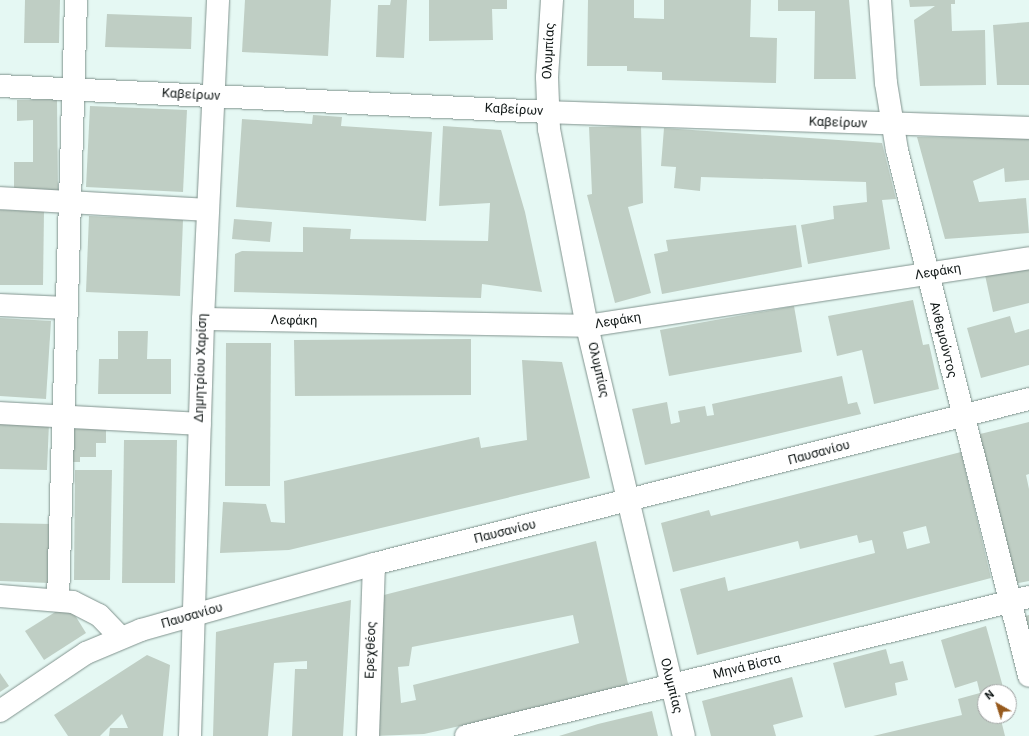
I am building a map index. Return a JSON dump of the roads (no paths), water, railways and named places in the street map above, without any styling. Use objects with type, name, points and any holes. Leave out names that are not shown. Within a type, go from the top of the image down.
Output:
[{"type":"street","points":[[58,600],[63,418],[72,204],[73,89],[76,0]]},
{"type":"street","name":"Δημητρίου Χαρίση","points":[[190,736],[207,210],[218,0]]},
{"type":"street","name":"Ολυμπίας","points":[[552,0],[547,112],[587,326],[684,736]]},
{"type":"street","name":"Ανθεμούντος","points":[[880,0],[893,125],[926,274],[962,416],[1020,600],[1029,676]]},
{"type":"street","name":"Καβείρων","points":[[0,86],[547,112],[893,125],[1029,128]]},
{"type":"street","points":[[0,198],[72,204],[207,210]]},
{"type":"street","name":"Λεφάκη","points":[[203,319],[587,326],[1029,258]]},
{"type":"street","points":[[0,305],[67,308]]},
{"type":"street","name":"Παυσανίου","points":[[0,711],[86,653],[120,637],[374,564],[628,502],[1029,399]]},
{"type":"street","points":[[0,413],[63,418],[200,424]]},
{"type":"street","name":"Ερεχθέος","points":[[368,736],[374,564]]},
{"type":"street","points":[[0,596],[58,600],[92,609],[120,637]]},
{"type":"street","name":"Μηνά Βίστα","points":[[466,736],[1020,600]]}]
